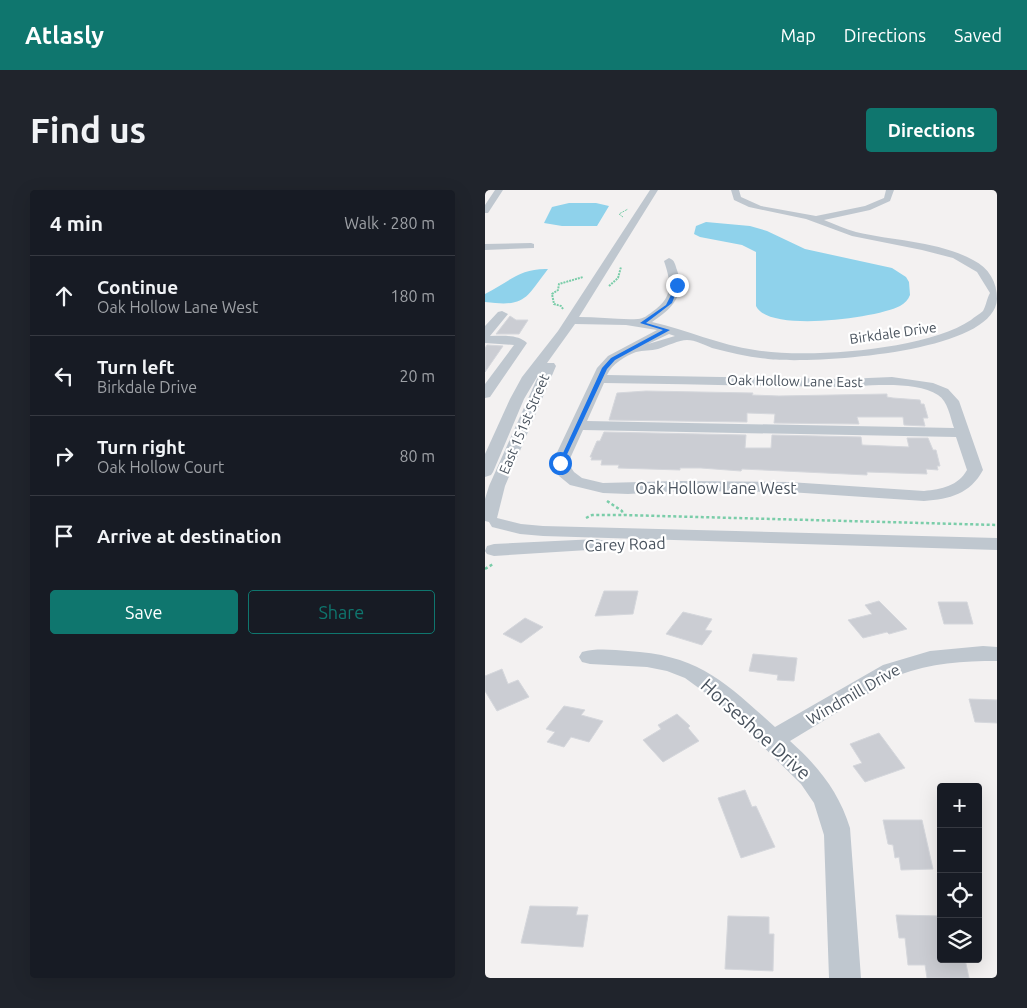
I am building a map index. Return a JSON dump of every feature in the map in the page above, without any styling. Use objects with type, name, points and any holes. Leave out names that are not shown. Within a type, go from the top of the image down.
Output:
[{"type":"street","points":[[485,211],[488,199],[499,190]]},
{"type":"street","name":"East 151st Street","points":[[485,472],[529,377],[567,327],[654,190]]},
{"type":"street","name":"Birkdale Drive","points":[[567,327],[643,323],[719,347],[749,354],[808,358],[915,347],[963,334],[988,323],[994,312],[997,301],[992,279],[976,266],[956,257],[852,233],[815,219],[752,205],[737,198],[735,190]]},
{"type":"street","points":[[815,219],[875,205],[887,199],[890,190]]},
{"type":"street","points":[[485,247],[531,246]]},
{"type":"street","points":[[643,323],[662,311],[671,302],[677,285],[669,261]]},
{"type":"street","points":[[485,334],[502,314]]},
{"type":"street","name":"East 151st Street","points":[[489,553],[501,541],[502,531],[491,519],[497,486],[567,327]]},
{"type":"street","name":"Oak Hollow Lane West","points":[[667,330],[613,359],[604,368],[560,463],[565,474],[573,480],[591,486],[613,488],[681,486],[847,490],[915,496],[954,490],[969,482],[975,470],[962,433]]},
{"type":"street","name":"Oak Hollow Lane West","points":[[635,348],[649,348],[686,336]]},
{"type":"street","points":[[485,339],[512,340],[521,343],[485,394]]},
{"type":"street","name":"Oak Hollow Lane East","points":[[600,379],[845,383],[910,382],[943,392],[952,401],[962,433]]},
{"type":"street","points":[[577,425],[962,433]]},
{"type":"street","name":"Carey Road","points":[[491,519],[520,529],[543,531],[997,544]]},
{"type":"street","name":"Carey Road","points":[[489,553],[757,538]]},
{"type":"street","name":"Windmill Drive","points":[[773,740],[891,670],[908,663],[951,654],[997,654]]},
{"type":"street","name":"Horseshoe Drive","points":[[590,657],[647,660],[672,665],[693,673],[721,692],[815,782],[833,816],[838,835],[845,978]]},
{"type":"path","points":[[584,518],[592,515],[623,515],[997,524]]},
{"type":"water","points":[[569,203],[596,203],[609,206],[597,226],[562,226],[544,223],[552,207]]},
{"type":"water","points":[[706,222],[750,226],[767,231],[805,249],[892,268],[906,277],[909,282],[910,295],[900,306],[888,311],[847,318],[801,321],[780,319],[765,314],[756,306],[756,252],[742,245],[700,237],[694,234],[696,226]]},
{"type":"water","points":[[538,269],[548,269],[523,299],[509,303],[485,302],[485,294],[522,273]]},
{"type":"building","points":[[510,316],[516,320],[528,320],[519,334],[496,334]]},
{"type":"building","points":[[487,345],[503,346],[485,372],[485,348]]},
{"type":"building","points":[[646,391],[753,393],[752,395],[779,396],[887,394],[887,397],[920,400],[921,404],[924,404],[928,418],[923,418],[925,426],[904,425],[903,417],[857,417],[859,424],[774,423],[775,414],[747,413],[747,422],[609,420],[617,393]]},
{"type":"building","points":[[604,432],[746,435],[745,448],[771,448],[772,435],[861,437],[862,445],[909,447],[907,438],[928,438],[933,450],[936,450],[940,466],[937,466],[938,470],[926,469],[927,474],[867,472],[867,475],[742,469],[741,471],[701,468],[680,468],[680,470],[618,468],[619,465],[601,465],[602,460],[591,460],[592,457],[590,457],[597,441],[600,441]]},
{"type":"building","points":[[604,591],[638,591],[633,614],[595,616]]},
{"type":"building","points":[[879,601],[907,629],[863,638],[848,620],[872,614],[865,605]]},
{"type":"building","points":[[938,602],[967,602],[973,624],[944,624]]},
{"type":"building","points":[[683,612],[712,619],[705,630],[712,631],[702,645],[666,634]]},
{"type":"building","points":[[525,618],[543,627],[521,643],[503,634]]},
{"type":"building","points":[[753,654],[797,658],[794,681],[777,680],[778,675],[749,671]]},
{"type":"building","points":[[502,669],[508,684],[518,680],[529,697],[497,711],[485,691],[485,676]]},
{"type":"building","points":[[969,699],[997,700],[997,723],[975,722]]},
{"type":"building","points":[[564,706],[585,710],[581,715],[603,721],[589,742],[571,737],[564,747],[547,742],[555,732],[546,729]]},
{"type":"building","points":[[677,714],[690,726],[688,728],[699,741],[663,762],[643,740],[661,729],[658,725]]},
{"type":"building","points":[[879,733],[905,768],[865,782],[853,766],[862,763],[850,744]]},
{"type":"building","points":[[745,790],[752,807],[756,806],[775,847],[741,858],[718,798]]},
{"type":"building","points":[[883,820],[922,820],[933,869],[901,870],[899,857],[895,858],[893,845],[888,844]]},
{"type":"building","points":[[530,906],[578,907],[576,915],[588,915],[583,947],[521,943]]},
{"type":"building","points":[[896,915],[937,916],[937,963],[966,963],[969,978],[927,978],[925,965],[908,965],[905,938],[899,938]]},
{"type":"building","points":[[728,916],[769,917],[769,934],[774,934],[773,971],[725,969]]},
{"type":"route","points":[[560,463],[604,368],[613,359],[667,330],[643,323],[662,311],[671,302],[677,285]]}]
